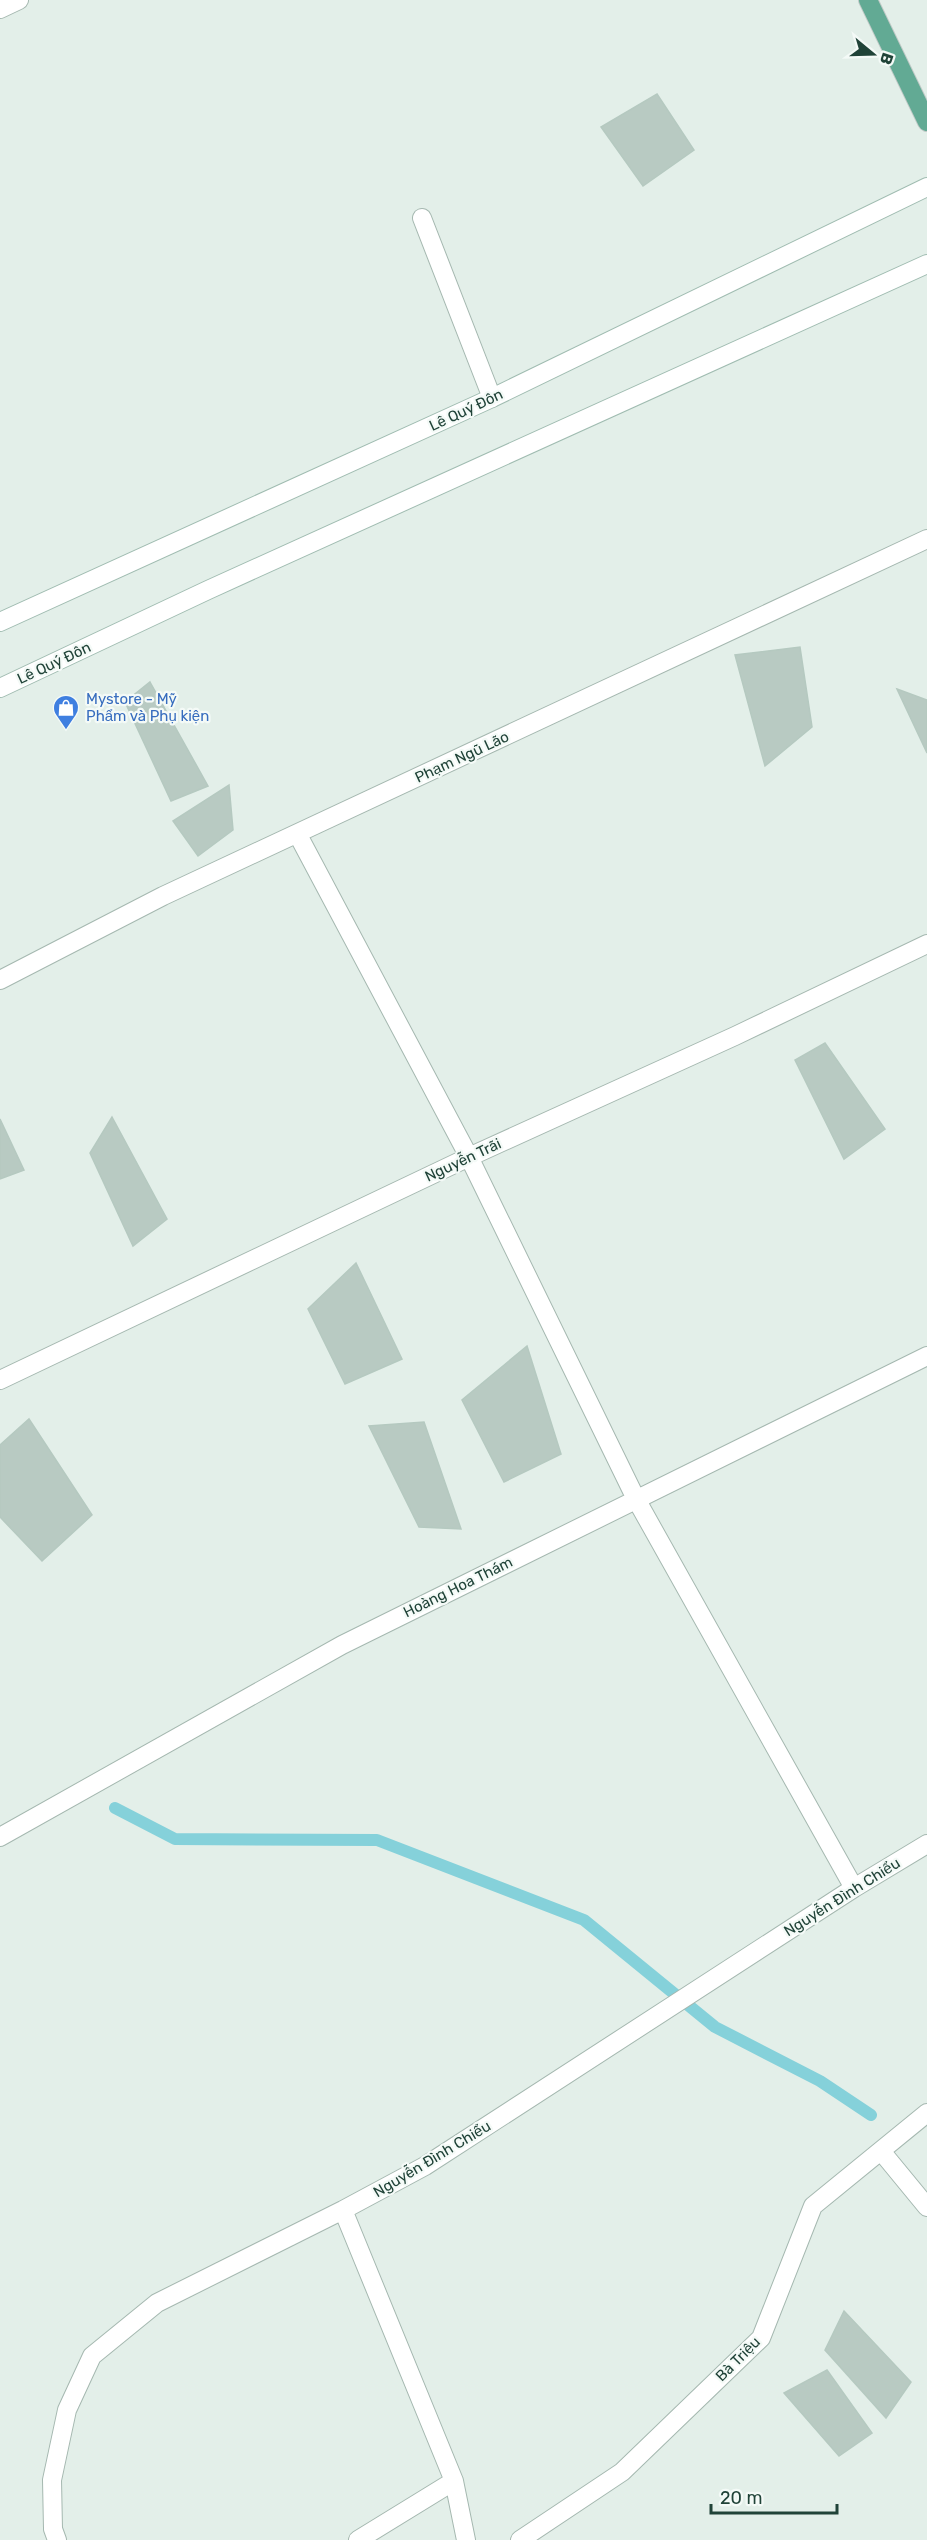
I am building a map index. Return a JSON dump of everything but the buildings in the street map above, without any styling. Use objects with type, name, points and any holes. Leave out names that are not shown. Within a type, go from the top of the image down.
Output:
[{"type":"main road","points":[[868,0],[927,122]]},
{"type":"street","name":"Lê Quý Đôn","points":[[0,622],[492,398],[927,187]]},
{"type":"street","points":[[422,219],[492,398]]},
{"type":"street","name":"Lê Quý Đôn","points":[[0,688],[208,590],[927,264]]},
{"type":"street","name":"Phạm Ngũ Lão","points":[[0,980],[163,896],[298,835],[927,539]]},
{"type":"street","points":[[298,835],[469,1157],[636,1499],[854,1888]]},
{"type":"street","name":"Nguyễn Trãi","points":[[0,1380],[469,1157],[735,1036],[927,944]]},
{"type":"street","name":"Hoàng Hoa Thám","points":[[0,1837],[342,1645],[927,1356]]},
{"type":"street","name":"Nguyễn Đình Chiểu","points":[[57,2540],[54,2529],[52,2480],[67,2410],[92,2356],[157,2303],[343,2210],[425,2166],[854,1888],[927,1844]]},
{"type":"street","name":"Bà Triệu","points":[[520,2540],[622,2472],[761,2338],[813,2206],[927,2113]]},
{"type":"street","points":[[880,2151],[927,2207]]},
{"type":"street","points":[[343,2210],[454,2481],[466,2540]]},
{"type":"street","points":[[358,2540],[454,2481]]},
{"type":"waterway","points":[[115,1808],[175,1839],[377,1840],[584,1920],[715,2027],[820,2081],[871,2115]]},
{"type":"place","name":"Mystore - Mỹ Phẩm và Phụ kiện","points":[[66,731]]}]
